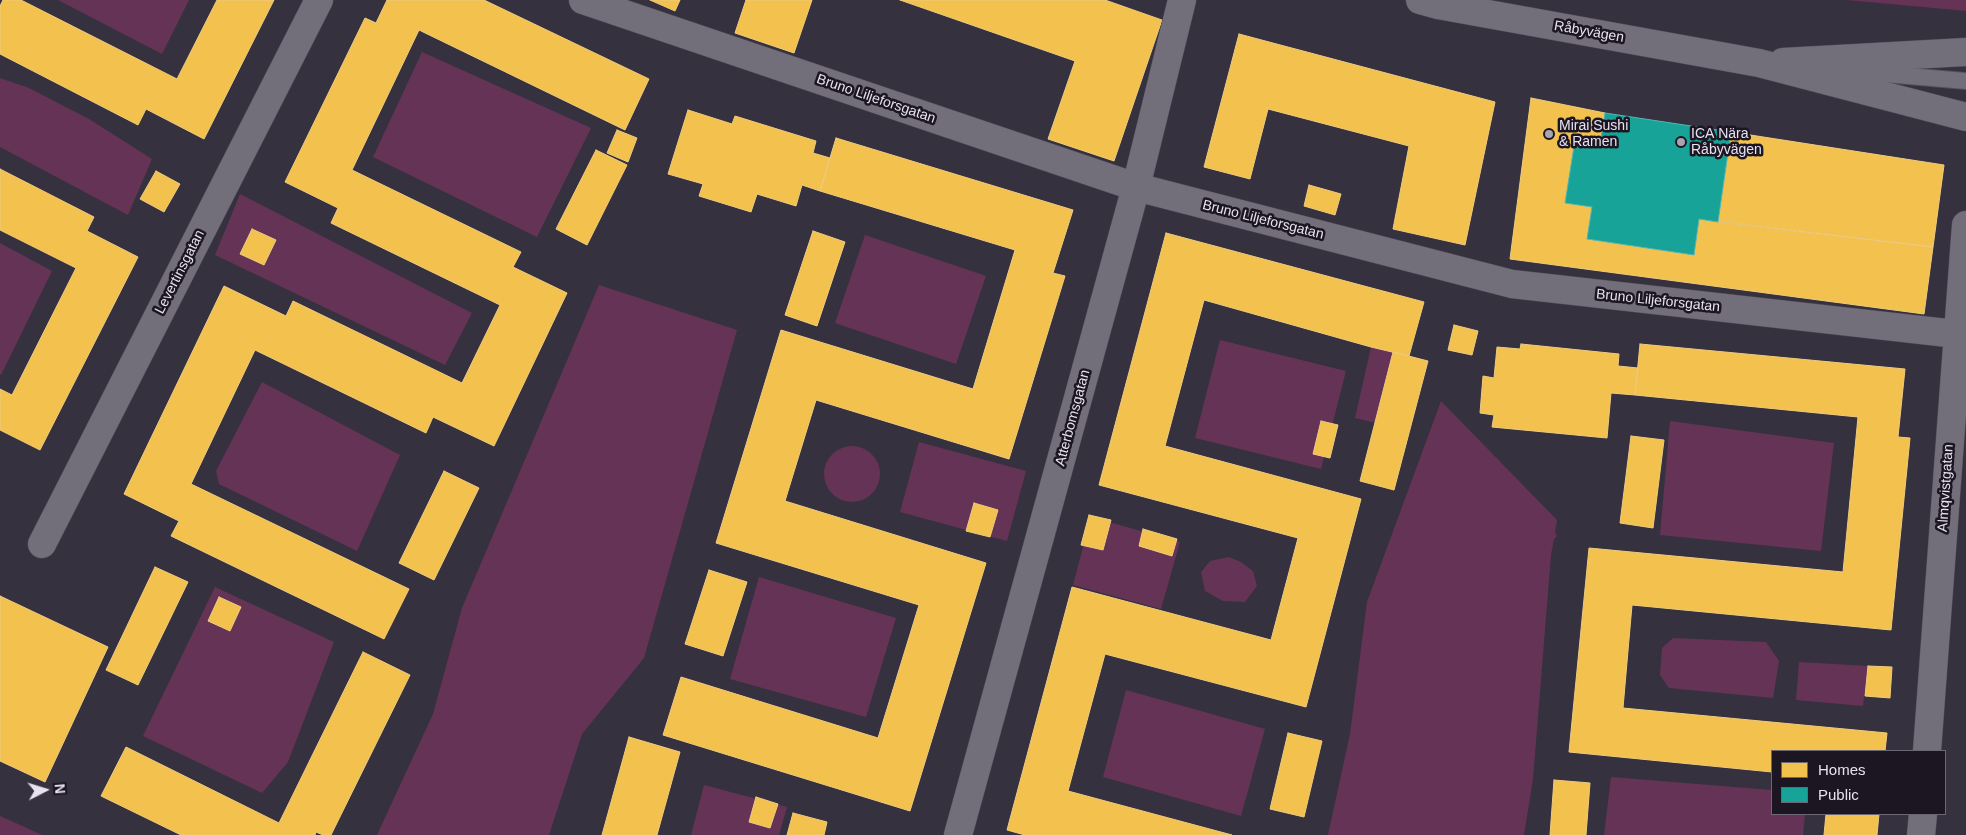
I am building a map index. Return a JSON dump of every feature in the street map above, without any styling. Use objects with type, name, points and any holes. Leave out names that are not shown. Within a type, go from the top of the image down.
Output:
[{"type":"street","name":"Levertinsgatan","points":[[42,544],[319,0]]},
{"type":"street","name":"Bruno Liljeforsgatan","points":[[583,0],[1136,187],[1512,284],[1962,335]]},
{"type":"street","name":"Atterbomsgatan","points":[[958,835],[1136,187],[1182,0]]},
{"type":"street","name":"Råbyvägen","points":[[1420,0],[1438,5],[1759,63],[1966,117]]},
{"type":"street","name":"Råbyvägen","points":[[1759,63],[1966,52]]},
{"type":"street","name":"Almqvistgatan","points":[[1927,750],[1962,335],[1966,225]]},
{"type":"street","points":[[1921,835],[1923,815]]},
{"type":"lane","name":"Råbyvägen","points":[[1759,63],[1966,80]]},
{"type":"shaded area","points":[[58,0],[189,0],[162,54]]},
{"type":"shaded area","points":[[1847,0],[1966,0],[1966,11]]},
{"type":"shaded area","points":[[422,52],[591,128],[537,237],[373,157]]},
{"type":"shaded area","points":[[0,78],[29,88],[89,119],[152,159],[128,215],[0,147]]},
{"type":"shaded area","points":[[240,194],[472,313],[445,365],[215,255]]},
{"type":"shaded area","points":[[865,235],[986,276],[956,364],[835,323]]},
{"type":"shaded area","points":[[0,243],[52,271],[1,375],[0,374]]},
{"type":"shaded area","points":[[599,285],[737,330],[644,658],[582,734],[549,835],[377,835],[433,714],[462,608]]},
{"type":"shaded area","points":[[1220,340],[1346,371],[1321,469],[1195,438]]},
{"type":"shaded area","points":[[1371,347],[1393,352],[1376,423],[1355,418]]},
{"type":"shaded area","points":[[262,382],[400,455],[357,551],[219,484],[216,471]]},
{"type":"shaded area","points":[[1441,401],[1557,520],[1555,532],[1557,536],[1554,539],[1551,555],[1533,779],[1524,835],[1328,835],[1350,734],[1367,602]]},
{"type":"shaded area","points":[[1670,421],[1834,443],[1821,551],[1660,535]]},
{"type":"shaded area","points":[[919,442],[1026,471],[1007,541],[900,512]]},
{"type":"shaded area","points":[[852,446],[863,448],[872,454],[878,463],[880,474],[878,485],[872,494],[863,500],[852,502],[841,500],[832,494],[826,485],[824,474],[826,463],[832,454],[841,448]]},
{"type":"shaded area","points":[[1091,517],[1180,542],[1161,609],[1073,585]]},
{"type":"shaded area","points":[[1229,557],[1241,562],[1253,571],[1257,586],[1245,602],[1223,601],[1205,591],[1201,572],[1210,561]]},
{"type":"shaded area","points":[[759,577],[896,618],[866,717],[730,679]]},
{"type":"shaded area","points":[[215,587],[334,642],[288,762],[262,793],[143,736]]},
{"type":"shaded area","points":[[1673,638],[1766,642],[1779,661],[1773,698],[1669,688],[1660,675],[1662,648]]},
{"type":"shaded area","points":[[1799,662],[1868,666],[1863,706],[1796,700]]},
{"type":"shaded area","points":[[1126,690],[1265,729],[1241,816],[1103,777]]},
{"type":"shaded area","points":[[1611,777],[1771,790],[1771,815],[1805,815],[1803,835],[1604,835]]},
{"type":"shaded area","points":[[704,785],[787,807],[779,835],[691,835]]},
{"type":"shaded area","points":[[0,816],[18,824],[42,835],[0,835]]},
{"type":"building: Homes","points":[[3,0],[21,0],[177,79],[217,0],[274,0],[204,139],[146,109],[138,125],[0,54],[0,6]]},
{"type":"building: Homes","points":[[387,0],[484,0],[649,79],[625,130],[419,30],[352,170],[521,252],[513,267],[567,293],[494,446],[433,417],[426,433],[255,350],[191,484],[409,589],[384,639],[171,536],[179,521],[124,494],[224,286],[286,316],[293,301],[462,383],[500,305],[331,223],[338,208],[285,182],[365,18],[376,23]]},
{"type":"building: Homes","points":[[650,0],[680,0],[675,11]]},
{"type":"building: Homes","points":[[746,0],[812,0],[794,53],[735,33]]},
{"type":"building: Homes","points":[[900,0],[1105,0],[1162,20],[1114,161],[1048,139],[1075,61]]},
{"type":"building: Homes","points":[[1239,34],[1495,102],[1465,245],[1393,229],[1409,146],[1268,109],[1250,179],[1204,167]]},
{"type":"building: Homes","points":[[1531,98],[1605,113],[1600,144],[1575,140],[1565,203],[1592,207],[1587,239],[1694,255],[1699,219],[1933,247],[1924,314],[1510,259]]},
{"type":"building: Homes","points":[[688,110],[732,124],[735,116],[816,141],[813,153],[830,158],[820,191],[802,185],[796,206],[757,194],[751,212],[699,196],[703,184],[668,174]]},
{"type":"building: Homes","points":[[617,130],[637,138],[628,162],[607,153]]},
{"type":"building: Homes","points":[[1731,132],[1944,165],[1933,247],[1718,222]]},
{"type":"building: Homes","points":[[836,138],[1073,210],[1053,273],[1065,276],[1009,459],[816,400],[785,501],[986,563],[910,811],[663,735],[681,677],[878,738],[919,605],[716,543],[781,330],[973,389],[1015,250],[820,191]]},
{"type":"building: Homes","points":[[596,150],[627,165],[587,245],[556,229]]},
{"type":"building: Homes","points":[[0,169],[94,217],[87,231],[138,257],[40,450],[0,430],[0,389],[12,395],[76,268],[0,230]]},
{"type":"building: Homes","points":[[156,171],[180,184],[164,212],[140,199]]},
{"type":"building: Homes","points":[[1309,185],[1341,194],[1335,215],[1304,206]]},
{"type":"building: Homes","points":[[252,229],[276,240],[264,265],[240,254]]},
{"type":"building: Homes","points":[[813,231],[845,242],[817,326],[785,315]]},
{"type":"building: Homes","points":[[1166,233],[1424,302],[1409,356],[1204,300],[1165,446],[1361,499],[1306,707],[1105,654],[1068,791],[1232,835],[1025,835],[1007,830],[1072,587],[1271,640],[1298,538],[1099,485]]},
{"type":"building: Homes","points":[[1454,325],[1478,331],[1472,355],[1448,350]]},
{"type":"building: Homes","points":[[1521,344],[1619,354],[1618,366],[1638,368],[1635,395],[1611,393],[1607,438],[1492,427],[1494,415],[1480,413],[1483,376],[1494,378],[1497,347],[1520,349]]},
{"type":"building: Homes","points":[[1640,344],[1905,369],[1898,437],[1910,438],[1891,630],[1632,605],[1623,708],[1887,733],[1885,750],[1771,750],[1771,772],[1569,752],[1589,548],[1843,572],[1858,417],[1635,395]]},
{"type":"building: Homes","points":[[1393,352],[1428,361],[1394,490],[1360,481]]},
{"type":"building: Homes","points":[[1321,421],[1338,425],[1330,458],[1313,454]]},
{"type":"building: Homes","points":[[1631,436],[1664,440],[1653,528],[1620,523]]},
{"type":"building: Homes","points":[[444,471],[479,488],[434,580],[399,563]]},
{"type":"building: Homes","points":[[974,503],[998,510],[990,537],[966,531]]},
{"type":"building: Homes","points":[[1089,515],[1111,520],[1103,550],[1081,545]]},
{"type":"building: Homes","points":[[1143,529],[1177,539],[1172,556],[1139,546]]},
{"type":"building: Homes","points":[[155,567],[188,582],[138,685],[106,670]]},
{"type":"building: Homes","points":[[709,570],[747,582],[723,656],[685,644]]},
{"type":"building: Homes","points":[[0,596],[108,647],[45,782],[0,761]]},
{"type":"building: Homes","points":[[219,597],[241,607],[230,631],[208,621]]},
{"type":"building: Homes","points":[[363,652],[410,675],[331,835],[323,835],[316,832],[315,835],[181,835],[101,796],[126,747],[279,823]]},
{"type":"building: Homes","points":[[1868,666],[1892,667],[1890,698],[1865,696]]},
{"type":"building: Homes","points":[[1288,733],[1322,741],[1304,817],[1270,809]]},
{"type":"building: Homes","points":[[629,737],[680,752],[657,835],[602,835]]},
{"type":"building: Homes","points":[[1554,780],[1590,783],[1586,835],[1550,835]]},
{"type":"building: Homes","points":[[756,797],[778,804],[770,828],[749,822]]},
{"type":"building: Homes","points":[[793,813],[827,822],[824,835],[787,835]]},
{"type":"building: Homes","points":[[1826,815],[1879,815],[1877,835],[1824,835]]},
{"type":"building: Public","points":[[1605,113],[1731,132],[1718,222],[1699,219],[1694,255],[1587,239],[1592,207],[1565,203],[1575,140],[1600,144]]},
{"type":"place","name":"Mirai Sushi & Ramen","points":[[1549,134]]},
{"type":"place","name":"ICA Nära Råbyvägen","points":[[1681,142]]}]
